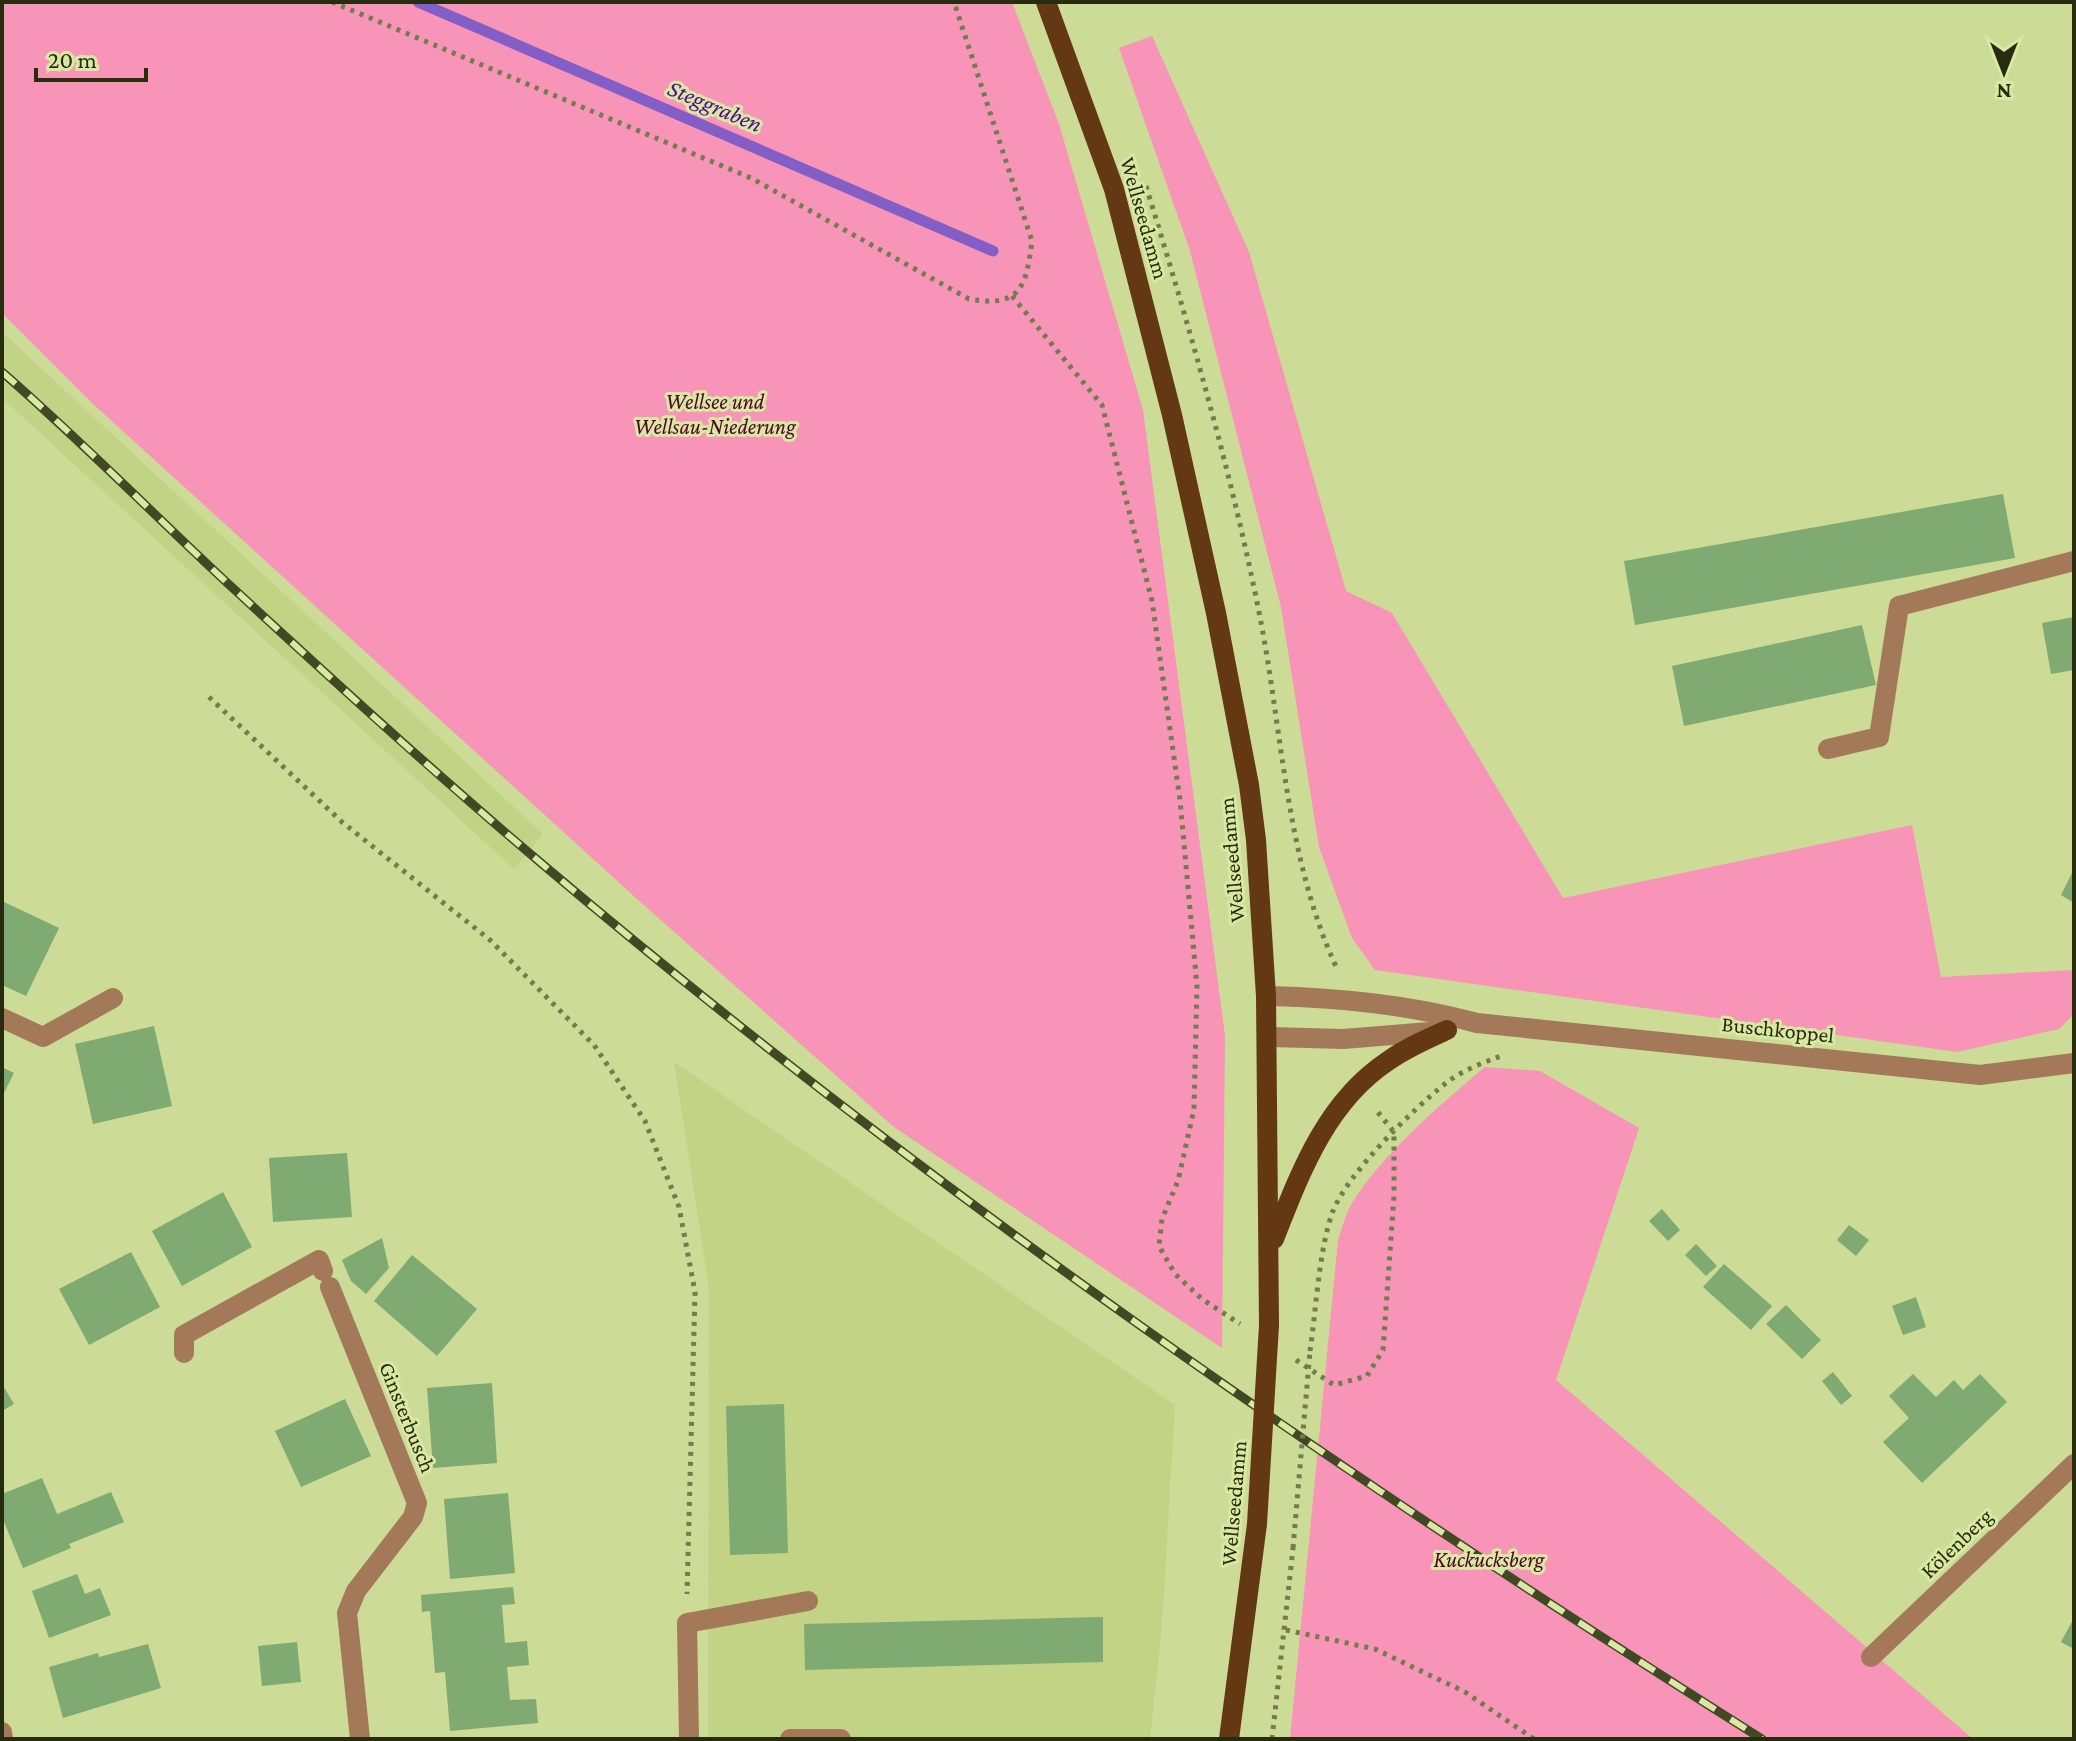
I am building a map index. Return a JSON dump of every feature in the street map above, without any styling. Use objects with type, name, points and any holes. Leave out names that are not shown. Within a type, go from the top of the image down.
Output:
[{"type":"main road","name":"Wellseedamm","points":[[1046,2],[1114,189],[1172,415],[1249,785],[1256,840],[1266,996],[1269,1325],[1257,1524],[1229,1739]]},
{"type":"main road","points":[[1270,1250],[1298,1177],[1323,1129],[1357,1087],[1386,1062],[1447,1030]]},
{"type":"street","points":[[1828,749],[1879,737],[1899,606],[2074,561]]},
{"type":"street","name":"Buschkoppel","points":[[1266,996],[1343,998],[1477,1023],[1980,1075],[2074,1063]]},
{"type":"street","points":[[2,1018],[43,1037],[113,998]]},
{"type":"street","name":"Buschkoppel","points":[[1267,1037],[1343,1039],[1447,1030],[1477,1023]]},
{"type":"street","name":"Ginsterbusch","points":[[184,1353],[184,1335],[319,1260],[417,1503],[413,1517],[356,1591],[347,1613],[360,1739]]},
{"type":"street","name":"Kölenberg","points":[[1871,1657],[2074,1464]]},
{"type":"street","points":[[689,1739],[687,1623],[808,1601]]},
{"type":"street","points":[[2,1732],[3,1739]]},
{"type":"street","points":[[790,1739],[841,1739]]},
{"type":"path","points":[[332,2],[751,178],[969,299],[993,303],[1012,296],[1027,278],[1032,241],[954,2]]},
{"type":"path","points":[[1145,183],[1206,386],[1243,538],[1269,665],[1298,853],[1313,908],[1339,974],[1343,998]]},
{"type":"path","points":[[1012,296],[1102,405],[1152,601],[1180,800],[1197,986],[1194,1109],[1178,1181],[1162,1219],[1159,1246],[1175,1274],[1202,1299],[1242,1325]]},
{"type":"path","points":[[209,697],[342,822],[490,940],[594,1045],[645,1121],[679,1207],[695,1292],[687,1623]]},
{"type":"path","points":[[1272,1739],[1286,1630],[1310,1351],[1326,1237],[1333,1211],[1350,1180],[1394,1132],[1448,1081],[1483,1062],[1505,1055]]},
{"type":"path","points":[[1295,1359],[1334,1385],[1367,1376],[1383,1350],[1394,1196],[1394,1132],[1357,1087]]},
{"type":"path","points":[[1286,1630],[1375,1649],[1465,1692],[1534,1739]]},
{"type":"shaded area","points":[[2,332],[543,834],[514,869],[2,398]]},
{"type":"shaded area","points":[[674,1062],[1175,1405],[1162,1626],[1150,1739],[708,1739],[709,1288]]},
{"type":"green space","name":"Wellsee und Wellsau-Niederung","points":[[2,2],[1012,2],[1059,124],[1143,410],[1225,1036],[1222,1348],[894,1127],[636,898],[93,404],[2,313]]},
{"type":"green space","points":[[1152,36],[1249,252],[1346,591],[1392,613],[1563,898],[1912,825],[1941,977],[2074,970],[2074,1014],[2059,1029],[1957,1052],[1375,970],[1352,938],[1319,847],[1281,607],[1190,251],[1119,48]]},
{"type":"green space","name":"Kuckucksberg","points":[[1485,1067],[1540,1071],[1639,1128],[1556,1380],[1973,1739],[1290,1739],[1338,1240],[1351,1205],[1378,1168],[1431,1114]]},
{"type":"building","points":[[2003,494],[2015,558],[1635,625],[1624,561]]},
{"type":"building","points":[[2074,617],[2074,670],[2051,674],[2042,623]]},
{"type":"building","points":[[1862,625],[1876,685],[1684,726],[1672,666]]},
{"type":"building","points":[[2074,869],[2074,903],[2061,895]]},
{"type":"building","points":[[2,901],[59,928],[26,996],[2,985]]},
{"type":"building","points":[[154,1026],[172,1106],[93,1124],[75,1044]]},
{"type":"building","points":[[2,1067],[14,1073],[2,1097]]},
{"type":"building","points":[[347,1153],[352,1217],[273,1222],[269,1158]]},
{"type":"building","points":[[223,1192],[252,1247],[182,1286],[152,1231]]},
{"type":"building","points":[[1662,1209],[1680,1230],[1668,1241],[1649,1221]]},
{"type":"building","points":[[1849,1225],[1869,1240],[1856,1256],[1837,1240]]},
{"type":"building","points":[[382,1238],[389,1268],[366,1294],[351,1281],[342,1260]]},
{"type":"building","points":[[1696,1244],[1717,1266],[1706,1276],[1685,1255]]},
{"type":"building","points":[[131,1252],[160,1307],[89,1345],[59,1289]]},
{"type":"building","points":[[412,1255],[477,1309],[437,1356],[374,1301]]},
{"type":"building","points":[[1724,1264],[1772,1306],[1751,1330],[1703,1287]]},
{"type":"building","points":[[1916,1297],[1926,1327],[1903,1335],[1892,1306]]},
{"type":"building","points":[[1786,1305],[1821,1340],[1802,1359],[1766,1324]]},
{"type":"building","points":[[1833,1372],[1852,1396],[1841,1405],[1822,1381]]},
{"type":"building","points":[[1913,1374],[1936,1397],[1954,1380],[1963,1390],[1980,1374],[2007,1402],[1922,1483],[1883,1442],[1909,1418],[1889,1396]]},
{"type":"building","points":[[492,1383],[497,1463],[433,1468],[427,1388]]},
{"type":"building","points":[[2,1384],[14,1404],[2,1411]]},
{"type":"building","points":[[345,1399],[371,1456],[301,1487],[275,1431]]},
{"type":"building","points":[[784,1404],[788,1553],[730,1555],[726,1406]]},
{"type":"building","points":[[42,1478],[57,1514],[111,1492],[124,1522],[69,1544],[71,1548],[23,1568],[2,1517],[2,1494]]},
{"type":"building","points":[[508,1493],[515,1573],[450,1579],[444,1499]]},
{"type":"building","points":[[77,1574],[85,1594],[100,1588],[111,1615],[49,1638],[32,1591]]},
{"type":"building","points":[[513,1587],[515,1604],[502,1605],[505,1643],[527,1641],[529,1665],[507,1667],[510,1700],[536,1699],[538,1723],[450,1731],[445,1672],[435,1673],[430,1611],[422,1612],[421,1595]]},
{"type":"building","points":[[1103,1617],[1103,1662],[805,1670],[804,1624]]},
{"type":"building","points":[[2074,1618],[2074,1649],[2061,1642]]},
{"type":"building","points":[[297,1642],[301,1682],[262,1686],[258,1646]]},
{"type":"building","points":[[148,1644],[161,1688],[63,1718],[49,1667],[98,1653],[99,1657]]},
{"type":"waterway","name":"Steggraben","points":[[418,2],[993,251]]},
{"type":"railway","points":[[2,372],[262,615],[460,793],[686,983],[833,1099],[983,1212],[1290,1430],[1603,1638],[1762,1739]]}]
